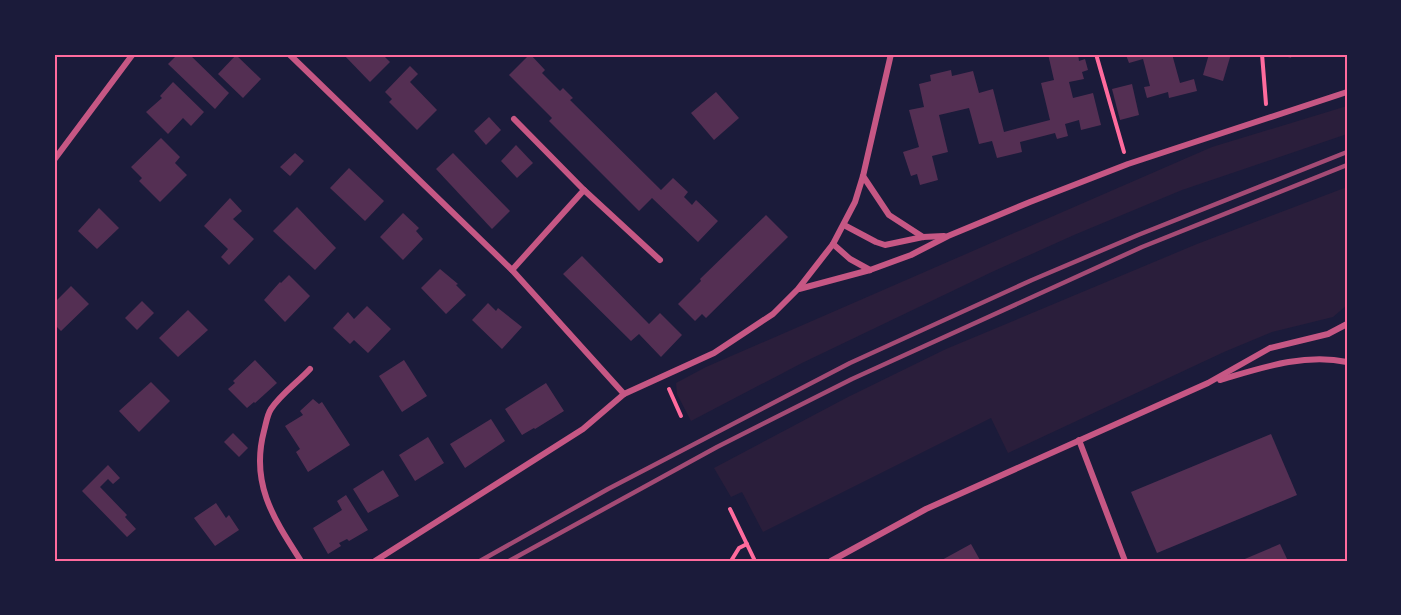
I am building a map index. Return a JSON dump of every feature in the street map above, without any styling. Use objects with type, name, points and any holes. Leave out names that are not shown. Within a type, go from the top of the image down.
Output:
[{"type":"street","points":[[54,160],[133,54]]},
{"type":"street","points":[[289,54],[512,270],[624,394]]},
{"type":"street","points":[[375,561],[583,429],[624,394],[714,353],[773,314],[798,289],[833,244],[855,202],[891,54]]},
{"type":"street","points":[[798,289],[870,270],[911,255],[948,236],[1128,164],[1347,92]]},
{"type":"street","points":[[514,119],[584,190],[660,260]]},
{"type":"street","points":[[863,176],[889,215],[923,237]]},
{"type":"street","points":[[512,270],[584,190]]},
{"type":"street","points":[[844,225],[876,243],[885,245],[923,237],[948,236]]},
{"type":"street","points":[[833,244],[850,259],[870,270]]},
{"type":"street","points":[[831,561],[926,509],[1208,383],[1270,348],[1328,334],[1347,324]]},
{"type":"street","points":[[1208,383],[1270,365],[1298,360],[1318,358],[1347,362]]},
{"type":"street","points":[[301,561],[275,522],[263,491],[261,456],[262,438],[270,410],[310,369]]},
{"type":"street","points":[[1079,440],[1125,561]]},
{"type":"path","points":[[1096,54],[1128,164]]},
{"type":"path","points":[[1262,54],[1268,117]]},
{"type":"path","points":[[667,385],[681,416]]},
{"type":"path","points":[[730,509],[755,561]]},
{"type":"path","points":[[731,561],[739,548],[747,544]]},
{"type":"shaded area","points":[[1347,106],[1347,134],[1182,190],[1074,235],[802,363],[691,421],[677,394],[676,383],[706,367],[1212,147]]},
{"type":"shaded area","points":[[1347,187],[1347,305],[1333,317],[1272,332],[1224,352],[1008,453],[991,418],[763,532],[742,492],[731,497],[714,468],[848,397],[946,349],[1197,244]]},
{"type":"building","points":[[178,54],[189,54],[229,93],[215,109],[168,64]]},
{"type":"building","points":[[343,54],[382,54],[390,62],[370,82]]},
{"type":"building","points":[[530,54],[545,70],[542,73],[560,91],[563,88],[573,98],[570,100],[661,190],[673,178],[688,192],[684,197],[692,205],[696,200],[718,221],[698,242],[652,198],[639,211],[549,121],[552,118],[509,75]]},
{"type":"building","points":[[1048,54],[1078,54],[1079,61],[1085,59],[1088,70],[1082,72],[1084,79],[1069,82],[1073,98],[1093,93],[1101,125],[1081,130],[1079,120],[1065,124],[1068,136],[1057,139],[1055,133],[1020,142],[1022,152],[997,158],[992,141],[979,144],[969,108],[939,115],[948,152],[932,156],[938,180],[920,185],[917,174],[911,176],[903,152],[919,147],[909,110],[924,107],[919,84],[931,81],[930,75],[951,70],[952,76],[973,71],[979,93],[993,89],[1004,132],[1050,120],[1041,83],[1054,80]]},
{"type":"building","points":[[1120,54],[1172,54],[1180,83],[1194,79],[1197,91],[1169,98],[1168,92],[1147,98],[1144,87],[1150,86],[1143,59],[1129,63],[1126,55],[1121,57]]},
{"type":"building","points":[[1209,54],[1231,54],[1223,81],[1203,75]]},
{"type":"building","points":[[1278,54],[1292,54],[1291,58]]},
{"type":"building","points":[[236,55],[261,79],[243,98],[218,74]]},
{"type":"building","points":[[410,66],[418,74],[410,82],[437,110],[417,130],[389,102],[392,99],[385,92]]},
{"type":"building","points":[[173,82],[204,112],[191,126],[183,118],[168,134],[146,112],[162,98],[160,96]]},
{"type":"building","points":[[1132,84],[1139,115],[1120,120],[1112,89]]},
{"type":"building","points":[[716,92],[739,118],[714,140],[691,113]]},
{"type":"building","points":[[489,117],[501,130],[486,145],[474,131]]},
{"type":"building","points":[[161,138],[180,157],[175,163],[187,175],[160,202],[139,181],[142,178],[131,167]]},
{"type":"building","points":[[516,145],[533,163],[517,178],[501,161]]},
{"type":"building","points":[[295,153],[304,161],[290,176],[280,167]]},
{"type":"building","points":[[453,153],[510,211],[492,229],[436,169]]},
{"type":"building","points":[[349,168],[384,201],[365,221],[330,188]]},
{"type":"building","points":[[230,198],[242,211],[233,219],[254,239],[229,265],[221,257],[228,249],[204,226]]},
{"type":"building","points":[[297,207],[336,248],[315,270],[273,231]]},
{"type":"building","points":[[99,208],[119,228],[97,249],[78,231]]},
{"type":"building","points":[[403,213],[419,228],[416,231],[423,239],[403,260],[380,237]]},
{"type":"building","points":[[766,215],[788,237],[706,318],[702,314],[695,321],[678,304],[701,281],[700,279]]},
{"type":"building","points":[[582,256],[649,324],[660,313],[682,335],[661,357],[639,334],[631,341],[563,274]]},
{"type":"building","points":[[440,269],[458,284],[456,285],[466,295],[446,314],[421,288]]},
{"type":"building","points":[[289,275],[310,296],[285,322],[264,300]]},
{"type":"building","points":[[71,286],[89,304],[61,331],[54,324],[54,299],[56,301]]},
{"type":"building","points":[[142,301],[154,313],[137,330],[125,318]]},
{"type":"building","points":[[488,303],[496,311],[498,308],[522,327],[502,349],[472,320]]},
{"type":"building","points":[[367,306],[391,329],[368,353],[354,340],[350,344],[333,328],[348,312],[354,319]]},
{"type":"building","points":[[188,310],[208,330],[178,357],[159,338]]},
{"type":"building","points":[[255,360],[277,383],[247,408],[228,389]]},
{"type":"building","points":[[404,360],[427,396],[402,412],[379,376]]},
{"type":"building","points":[[151,382],[170,401],[139,432],[119,411]]},
{"type":"building","points":[[546,383],[564,411],[522,435],[505,409]]},
{"type":"building","points":[[313,399],[319,404],[322,402],[350,445],[308,472],[296,452],[300,449],[285,426],[303,415],[300,411]]},
{"type":"building","points":[[491,419],[505,441],[465,468],[450,444]]},
{"type":"building","points":[[233,433],[248,448],[239,457],[224,442]]},
{"type":"building","points":[[1271,434],[1297,495],[1157,553],[1131,492]]},
{"type":"building","points":[[428,437],[444,463],[415,481],[399,455]]},
{"type":"building","points":[[108,465],[120,478],[113,484],[108,479],[100,487],[127,515],[125,517],[136,529],[127,537],[82,491]]},
{"type":"building","points":[[383,470],[399,496],[368,513],[353,489]]},
{"type":"building","points":[[346,495],[368,530],[349,541],[347,539],[339,543],[341,546],[328,554],[313,528],[342,510],[337,501]]},
{"type":"building","points":[[216,503],[226,518],[229,515],[239,530],[215,546],[194,518]]},
{"type":"building","points":[[971,544],[980,560],[940,561]]},
{"type":"building","points":[[1280,544],[1288,561],[1240,561]]},
{"type":"railway","points":[[480,561],[608,489],[850,363],[1032,280],[1347,152]]},
{"type":"railway","points":[[509,561],[717,447],[852,379],[1142,247],[1347,165]]}]
